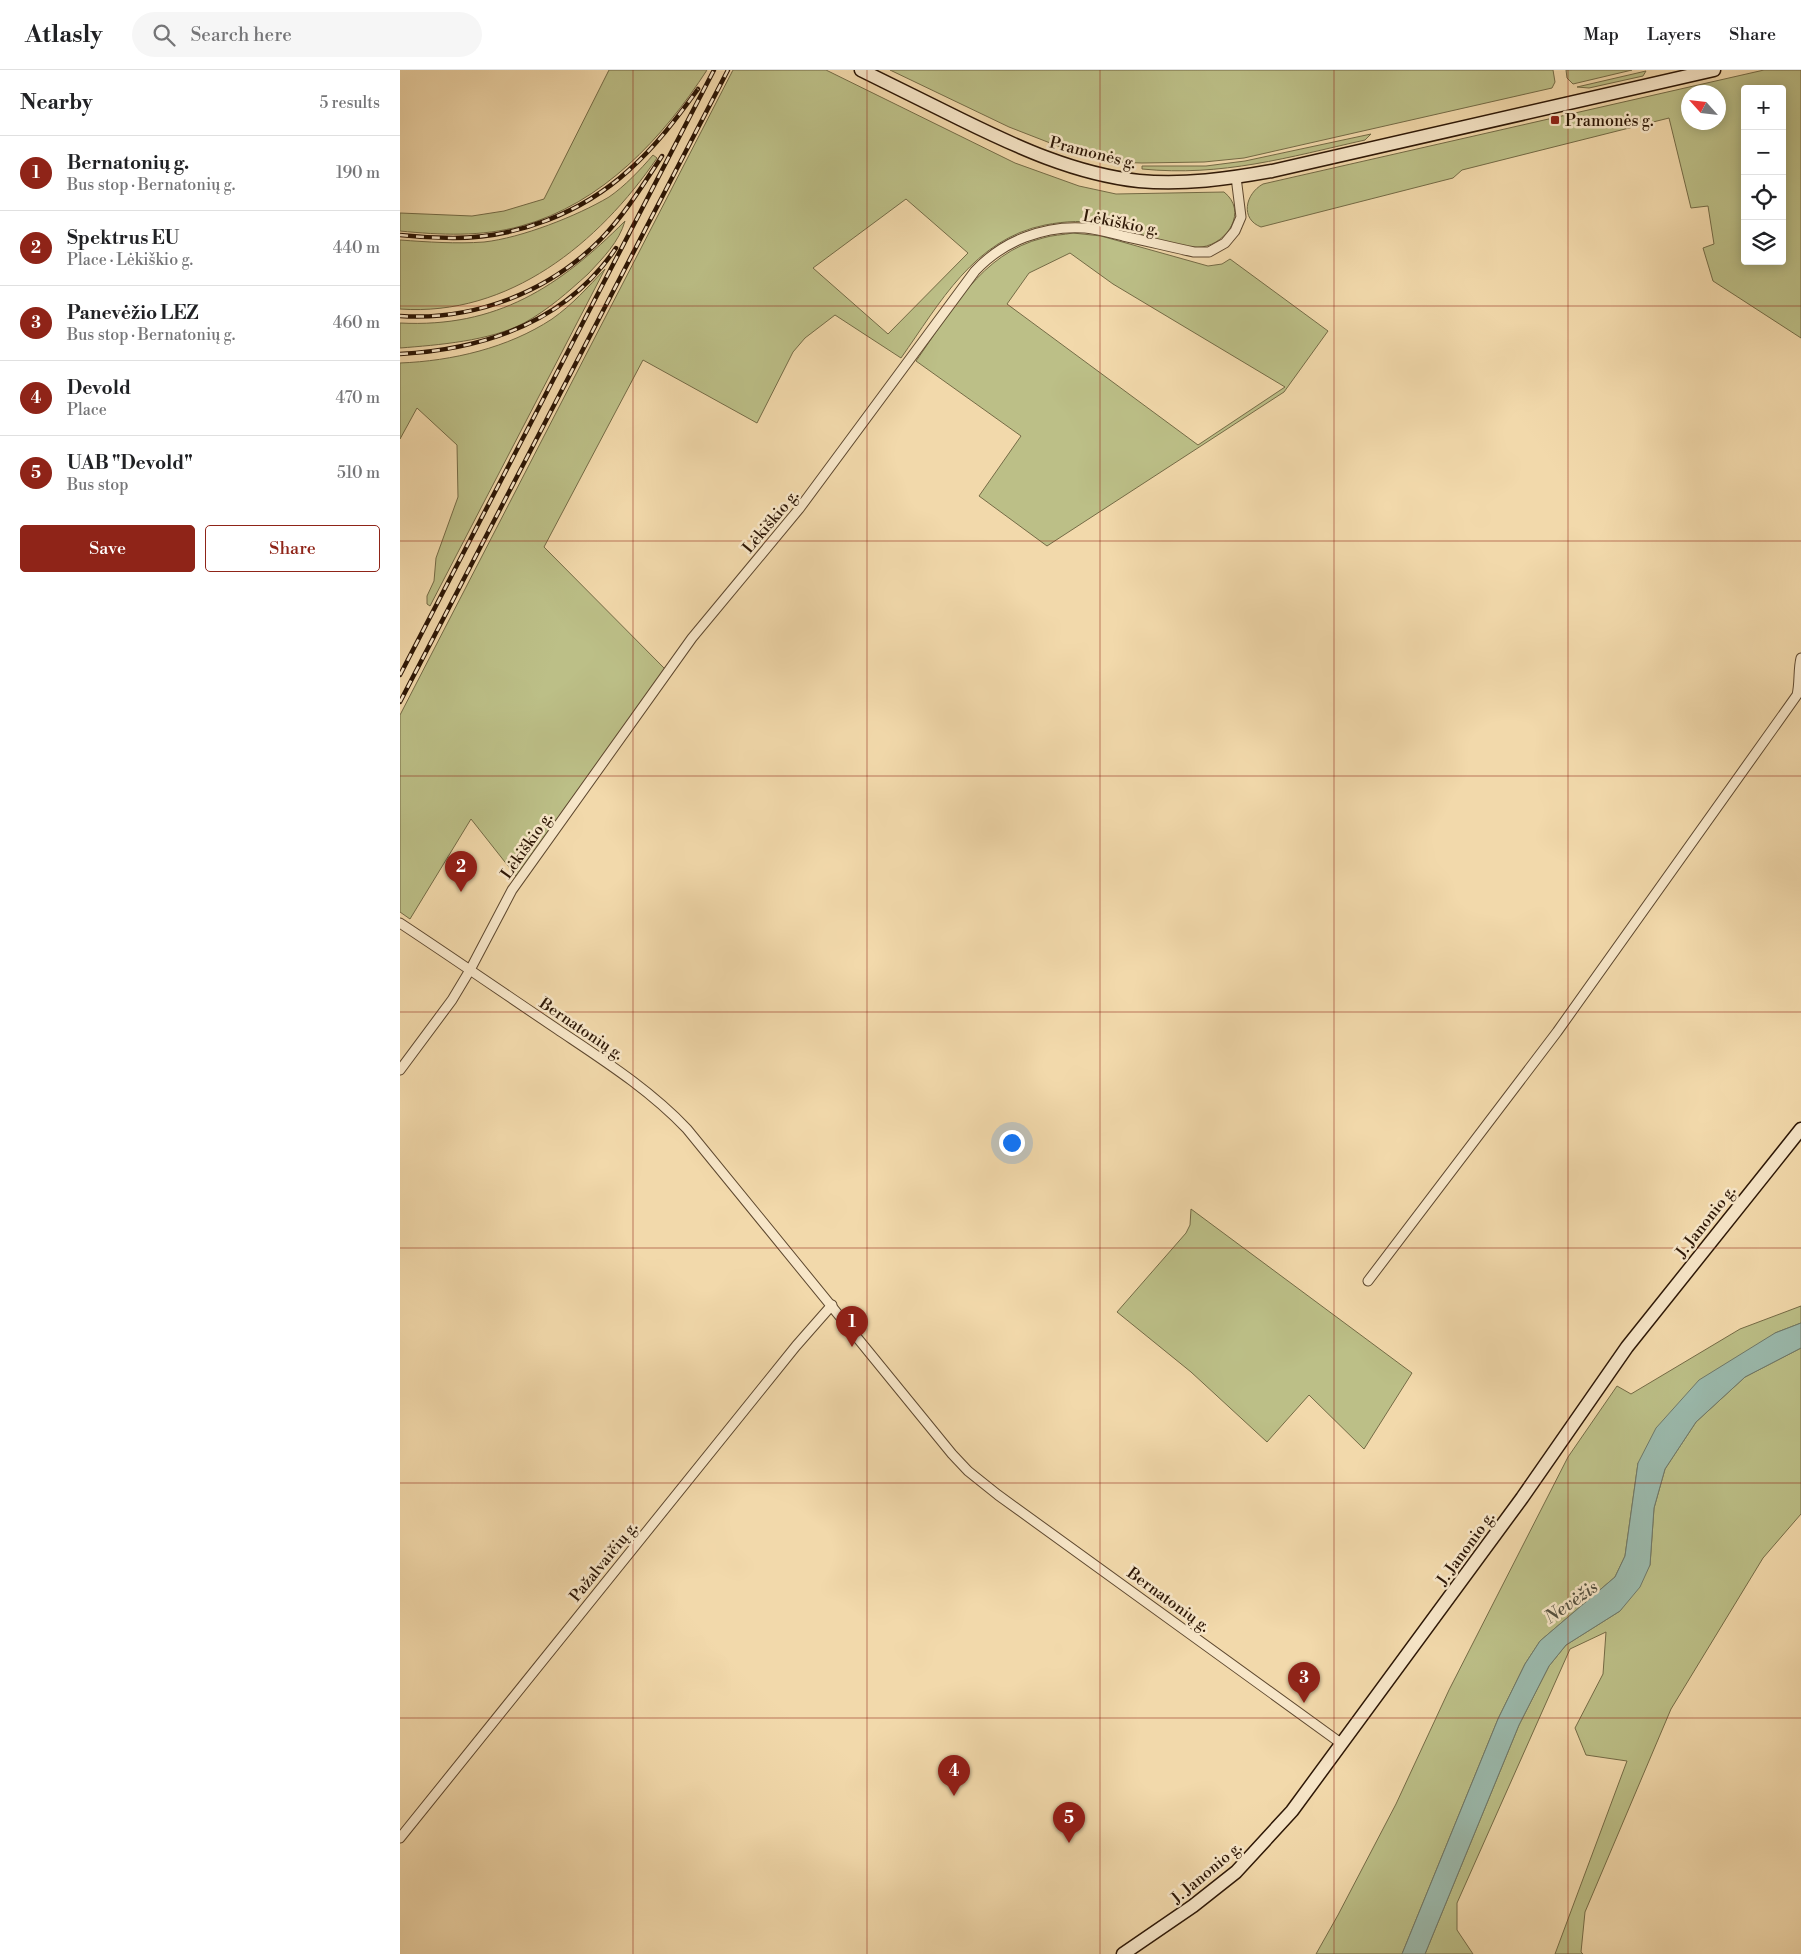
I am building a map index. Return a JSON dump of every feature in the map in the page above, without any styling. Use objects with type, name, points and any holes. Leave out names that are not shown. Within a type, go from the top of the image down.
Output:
[{"type":"street","name":"Pramonės g.","points":[[861,70],[1002,139],[1056,162],[1113,176],[1163,182],[1236,178],[1272,171],[1714,70]]},
{"type":"street","name":"Lėkiškio g.","points":[[400,1070],[452,1000],[512,890],[692,638],[799,509],[974,271],[987,258],[1002,248],[1035,234],[1069,227],[1088,228],[1194,252],[1209,252],[1225,243],[1235,231],[1241,217],[1236,178]]},
{"type":"street","points":[[1368,1281],[1543,1051],[1760,749],[1797,695],[1801,658]]},
{"type":"street","name":"Bernatonių g.","points":[[400,923],[646,1090],[668,1109],[687,1129],[952,1454],[968,1471],[993,1492],[1342,1744]]},
{"type":"street","name":"J. Janonio g.","points":[[1123,1954],[1193,1906],[1236,1872],[1292,1811],[1522,1498],[1627,1347],[1801,1129]]},
{"type":"street","name":"Pažalvaičių g.","points":[[400,1838],[784,1360],[832,1305]]},
{"type":"green space","points":[[609,70],[707,70],[671,120],[650,143],[604,185],[578,202],[550,216],[506,230],[461,234],[400,231],[400,213],[472,216],[504,211],[544,199]]},
{"type":"green space","points":[[733,70],[826,70],[1015,163],[1079,186],[1116,194],[1224,192],[1231,200],[1234,208],[1232,225],[1220,239],[1202,247],[1181,246],[1106,224],[1091,222],[1045,225],[1020,232],[998,244],[961,276],[945,295],[901,358],[835,315],[805,338],[793,352],[757,423],[643,360],[544,547],[665,669],[516,876],[471,819],[410,919],[400,912],[400,715]],"holes":[[[906,199],[968,253],[888,334],[813,268]]]},
{"type":"green space","points":[[890,70],[1553,70],[1555,82],[1552,88],[1244,158],[1204,162],[1142,163],[1113,162],[1063,148],[1009,127]]},
{"type":"green space","points":[[1566,70],[1632,70],[1573,84],[1567,78]]},
{"type":"green space","points":[[1764,70],[1801,70],[1801,338],[1713,281],[1703,248],[1714,244],[1708,206],[1691,208],[1669,118],[1462,170],[1453,178],[1261,227],[1250,218],[1247,206],[1257,188],[1263,184],[1681,89],[1681,130],[1726,130],[1726,85],[1698,85]]},
{"type":"green space","points":[[1646,71],[1643,76],[1589,88],[1577,87]]},
{"type":"green space","points":[[1371,134],[1365,140],[1255,164],[1200,170],[1142,169],[1142,166],[1206,166],[1245,161]]},
{"type":"green space","points":[[653,155],[657,158],[608,219],[579,245],[548,268],[514,287],[478,301],[440,308],[400,309],[400,240],[452,243],[484,242],[531,231],[565,219],[609,197],[632,178]]},
{"type":"green space","points":[[625,221],[615,243],[588,274],[550,307],[533,318],[510,329],[480,338],[447,344],[400,348],[400,323],[435,323],[467,318],[496,310],[524,299],[550,284],[576,265]]},
{"type":"green space","points":[[1073,233],[1101,236],[1208,266],[1222,264],[1230,259],[1328,331],[1284,392],[1047,546],[979,496],[1021,436],[916,361],[969,287],[1002,257],[1021,246],[1046,237]],"holes":[[[1070,253],[1113,284],[1285,387],[1198,445],[1007,304],[1029,273]]]},
{"type":"green space","points":[[605,269],[430,606],[427,604],[427,596],[434,581],[436,558],[458,497],[457,445],[417,408],[400,439],[400,363],[459,356],[517,338],[559,314],[580,296]]},
{"type":"green space","points":[[1191,1209],[1412,1373],[1364,1449],[1309,1395],[1267,1442],[1191,1372],[1117,1312],[1186,1233],[1190,1225]]},
{"type":"green space","points":[[1801,1306],[1801,1323],[1775,1333],[1638,1463],[1625,1556],[1615,1577],[1540,1641],[1525,1664],[1498,1719],[1402,1954],[1316,1954],[1396,1804],[1449,1690],[1568,1457],[1617,1386],[1631,1394],[1740,1329]]},
{"type":"green space","points":[[1801,1348],[1801,1514],[1763,1558],[1671,1709],[1585,1912],[1581,1952],[1583,1954],[1555,1954],[1627,1761],[1586,1755],[1575,1728],[1603,1674],[1606,1632],[1570,1649],[1457,1903],[1457,1930],[1473,1954],[1425,1954],[1519,1725],[1549,1666],[1566,1645],[1620,1611],[1650,1565],[1654,1508],[1665,1469],[1696,1422],[1745,1377]]},
{"type":"shaded area","points":[[1801,1323],[1801,1348],[1745,1377],[1696,1422],[1665,1469],[1654,1508],[1650,1565],[1640,1587],[1620,1611],[1566,1645],[1549,1666],[1519,1725],[1425,1954],[1402,1954],[1498,1719],[1525,1664],[1540,1641],[1615,1577],[1625,1556],[1638,1463],[1656,1428],[1699,1380],[1775,1333]]},
{"type":"railway","points":[[400,675],[714,70]]},
{"type":"railway","points":[[400,702],[728,70]]},
{"type":"railway","points":[[400,235],[453,238],[477,237],[524,228],[570,210],[591,199],[611,185],[639,161],[666,131],[698,89]]},
{"type":"railway","points":[[400,316],[455,314],[482,308],[534,288],[558,274],[580,258],[618,220],[662,156]]},
{"type":"railway","points":[[400,354],[463,346],[493,338],[521,327],[548,313],[573,295],[596,274],[616,248]]},
{"type":"place","name":"Pramonės g.","points":[[1555,120]]},
{"type":"place","name":"Spektrus EU","points":[[461,892]]},
{"type":"place","name":"Bernatonių g.","points":[[852,1347]]},
{"type":"place","name":"Panevėžio LEZ","points":[[1304,1703]]},
{"type":"place","name":"Devold","points":[[954,1796]]},
{"type":"place","name":"UAB \"Devold\"","points":[[1069,1843]]},
{"type":"water label","name":"Nevėžis","points":[[1571,1602]]}]
